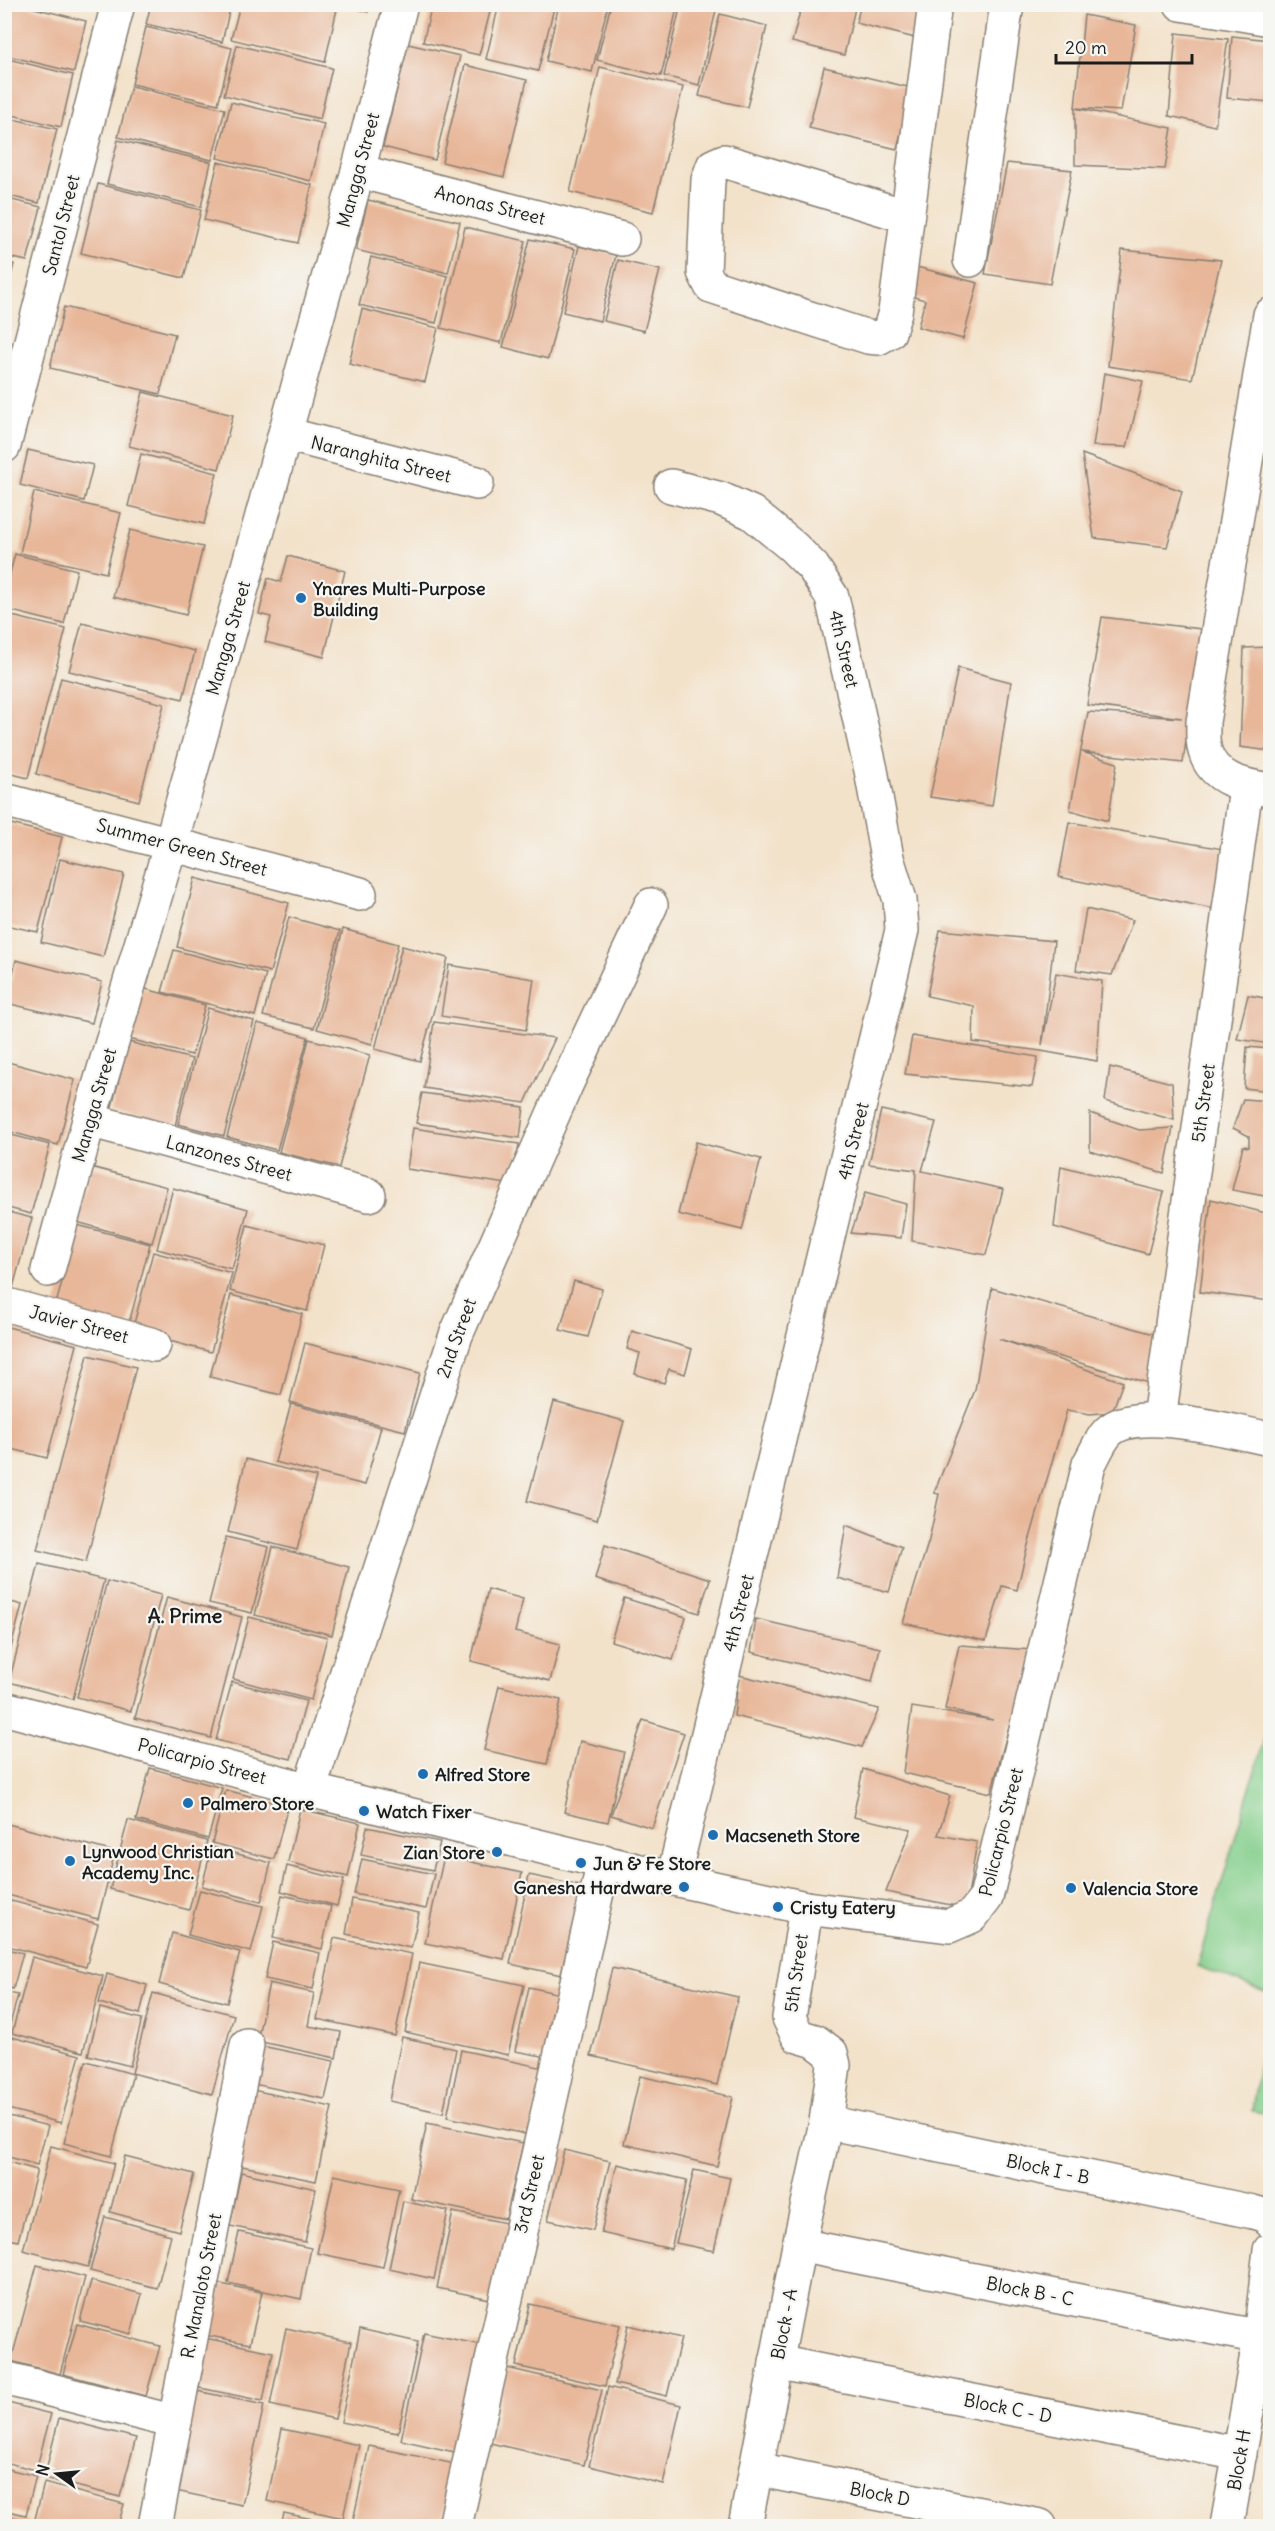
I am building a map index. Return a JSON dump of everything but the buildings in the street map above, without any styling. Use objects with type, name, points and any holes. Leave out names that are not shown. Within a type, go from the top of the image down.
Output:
[{"type":"street","name":"Santol Street","points":[[4,446],[118,4]]},
{"type":"street","name":"Mangga Street","points":[[48,1270],[89,1120],[171,843],[358,171],[401,4]]},
{"type":"street","points":[[906,216],[724,161],[713,166],[708,180],[704,272],[711,286],[868,337],[878,338],[889,332],[895,312],[935,4]]},
{"type":"street","points":[[970,260],[1007,4]]},
{"type":"street","points":[[1181,4],[1270,19]]},
{"type":"street","name":"Anonas Street","points":[[358,171],[622,239]]},
{"type":"street","points":[[1258,788],[1228,779],[1211,765],[1204,750],[1203,722],[1270,315]]},
{"type":"street","name":"Naranghita Street","points":[[285,434],[477,483]]},
{"type":"street","name":"4th Street","points":[[671,486],[721,499],[752,513],[813,567],[832,597],[871,770],[887,858],[900,900],[902,930],[673,1879]]},
{"type":"street","name":"5th Street","points":[[1160,1419],[1258,788]]},
{"type":"street","name":"Summer Green Street","points":[[4,800],[360,894]]},
{"type":"street","name":"2nd Street","points":[[309,1790],[456,1335],[566,1085],[651,905]]},
{"type":"street","name":"Lanzones Street","points":[[89,1120],[369,1196]]},
{"type":"street","name":"Javier Street","points":[[4,1304],[154,1345]]},
{"type":"street","name":"Policarpio Street","points":[[4,1708],[309,1790],[673,1879],[806,1908],[949,1926],[972,1916],[986,1899],[1089,1464],[1108,1431],[1132,1421],[1160,1419],[1270,1439]]},
{"type":"street","name":"3rd Street","points":[[455,2526],[604,1861]]},
{"type":"street","name":"5th Street","points":[[806,1908],[789,2018],[798,2036],[815,2041],[831,2053],[834,2066],[826,2122]]},
{"type":"street","name":"R. Manaloto Street","points":[[155,2526],[247,2045]]},
{"type":"street","name":"Block I - B","points":[[826,2122],[1270,2219]]},
{"type":"street","name":"Block - A","points":[[745,2526],[799,2245],[826,2122]]},
{"type":"street","name":"Block B - C","points":[[799,2245],[1260,2337]]},
{"type":"street","name":"Block H","points":[[1227,2526],[1260,2337],[1270,2250]]},
{"type":"street","name":"Block C - D","points":[[776,2362],[1240,2454]]},
{"type":"street","points":[[4,2378],[175,2422]]},
{"type":"street","name":"Block D","points":[[756,2469],[1040,2526]]},
{"type":"green space","points":[[1270,1720],[1270,1994],[1197,1966]]},
{"type":"green space","points":[[1270,1994],[1270,2114],[1252,2111]]},
{"type":"place","name":"Ynares Multi-Purpose Building","points":[[301,598]]},
{"type":"place","name":"Alfred Store","points":[[423,1774]]},
{"type":"place","name":"Palmero Store","points":[[188,1803]]},
{"type":"place","name":"Watch Fixer","points":[[364,1811]]},
{"type":"place","name":"Macseneth Store","points":[[713,1835]]},
{"type":"place","name":"Zian Store","points":[[497,1852]]},
{"type":"place","name":"Lynwood Christian Academy Inc.","points":[[70,1861]]},
{"type":"place","name":"Jun & Fe Store","points":[[581,1863]]},
{"type":"place","name":"Ganesha Hardware","points":[[684,1887]]},
{"type":"place","name":"Valencia Store","points":[[1071,1888]]},
{"type":"place","name":"Cristy Eatery","points":[[778,1907]]},
{"type":"district","name":"A. Prime","points":[[185,1615]]}]
